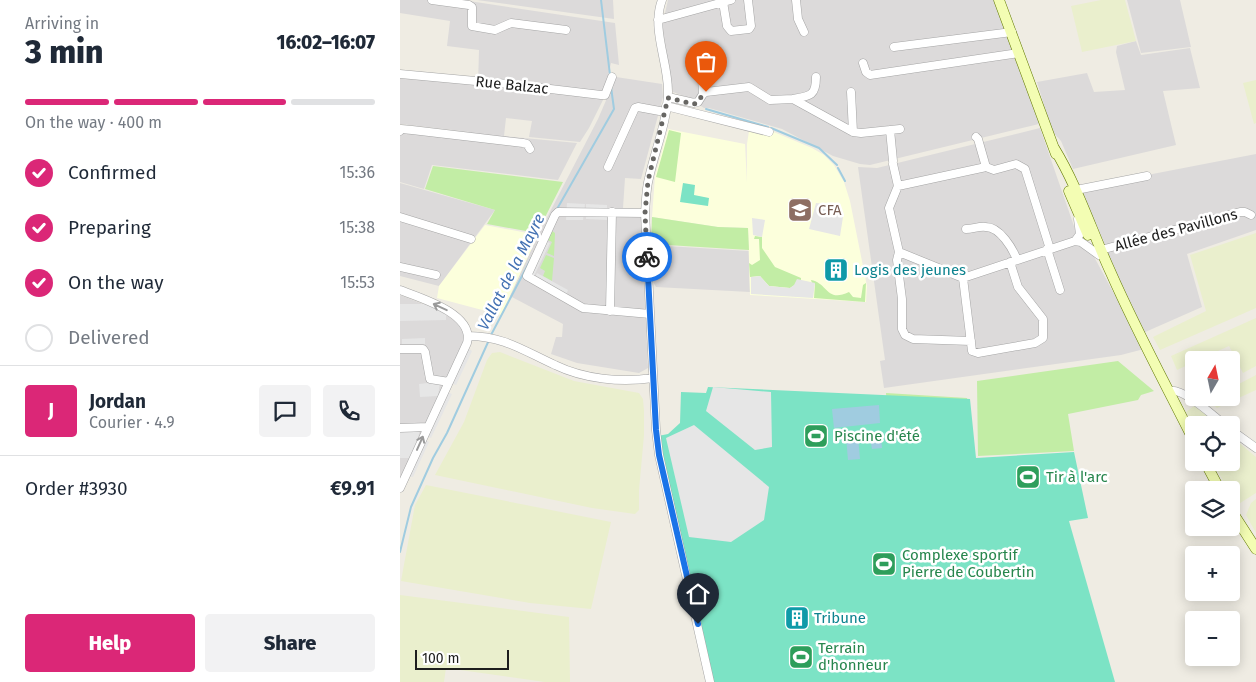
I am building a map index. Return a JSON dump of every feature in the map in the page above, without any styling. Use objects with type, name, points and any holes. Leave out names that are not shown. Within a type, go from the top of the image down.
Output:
[{"type":"main road","points":[[999,0],[1012,32],[1035,101],[1054,148],[1063,162],[1072,190],[1081,240],[1099,250]]},
{"type":"main road","points":[[1072,190],[1088,220],[1110,273],[1185,423]]},
{"type":"main road","points":[[1240,524],[1256,550]]},
{"type":"street","points":[[432,0],[469,5],[472,7],[472,26],[494,30],[511,23],[566,30]]},
{"type":"street","points":[[662,0],[658,20],[668,98],[648,181],[645,213],[653,378],[659,455],[710,682]]},
{"type":"street","points":[[658,20],[727,1],[727,26],[731,31],[749,29],[752,26],[748,0]]},
{"type":"street","points":[[796,0],[798,19],[804,32]]},
{"type":"street","points":[[894,47],[1012,32]]},
{"type":"street","points":[[863,64],[866,72],[870,75],[1019,54]]},
{"type":"street","name":"Rue Balzac","points":[[400,74],[601,95],[604,95],[612,76]]},
{"type":"street","points":[[668,98],[694,104],[700,100],[703,94],[702,77]]},
{"type":"street","points":[[703,94],[710,90],[749,87],[770,100],[793,99],[805,97],[814,92],[816,89],[816,77]]},
{"type":"street","points":[[851,92],[853,132]]},
{"type":"street","points":[[793,99],[853,132],[861,133],[900,129]]},
{"type":"street","points":[[608,167],[634,108],[638,107],[666,109],[769,132]]},
{"type":"street","points":[[400,131],[401,129],[412,130],[523,143],[527,144],[530,149]]},
{"type":"street","points":[[890,130],[893,163],[898,186],[889,208],[899,252],[897,260],[902,299],[902,329],[905,335],[913,339],[971,341]]},
{"type":"street","points":[[976,137],[986,167]]},
{"type":"street","points":[[898,186],[986,167],[994,170],[1016,164],[1025,169],[1060,290]]},
{"type":"street","points":[[1072,190],[1147,176]]},
{"type":"street","points":[[645,213],[558,212],[527,276],[582,308],[650,314]]},
{"type":"street","points":[[610,311],[612,212]]},
{"type":"street","name":"Allée des Pavillons","points":[[1099,250],[1240,212],[1251,215]]},
{"type":"street","points":[[400,218],[472,239]]},
{"type":"street","points":[[899,252],[963,278],[1081,240],[1088,220]]},
{"type":"street","points":[[963,278],[972,351],[978,353],[1035,343],[1043,338],[1043,319],[1018,287],[1012,247],[994,229],[987,226],[966,229]]},
{"type":"street","points":[[400,267],[436,275]]},
{"type":"street","points":[[400,290],[455,315],[466,327],[468,336],[467,343],[400,488]]},
{"type":"street","points":[[468,336],[492,337],[502,340],[556,366],[579,373],[630,381],[653,378]]},
{"type":"street","points":[[400,349],[423,349],[430,379],[449,382]]},
{"type":"street","points":[[1169,391],[1180,392],[1214,416]]},
{"type":"street","points":[[400,428],[428,426]]},
{"type":"street","points":[[1240,436],[1256,448]]},
{"type":"shaded area","points":[[400,0],[469,0],[615,23],[619,65],[611,63],[603,100],[580,142],[529,137],[532,121],[506,118],[504,136],[577,143],[558,180],[432,165],[424,189],[400,182],[400,125],[478,133],[400,124],[400,78],[478,85],[479,50],[447,46],[450,21],[400,13]]},
{"type":"shaded area","points":[[477,0],[613,0],[614,19]]},
{"type":"shaded area","points":[[668,0],[994,0],[1010,36],[1039,124],[870,165],[833,156],[782,129],[704,108],[689,98],[673,92],[662,26]]},
{"type":"shaded area","points":[[1101,0],[1125,0],[1136,41],[1082,52],[1071,6]]},
{"type":"shaded area","points":[[1127,0],[1180,0],[1191,47],[1141,53]]},
{"type":"shaded area","points":[[1136,41],[1141,55],[1190,48],[1200,88],[1163,91],[1176,145],[1073,169],[1061,141],[1052,131],[1037,82],[1087,73],[1094,92],[1125,90],[1116,52],[1117,46]]},
{"type":"shaded area","points":[[616,77],[662,84],[663,97],[641,179],[625,178],[623,208],[641,209],[648,368],[639,373],[577,363],[551,354],[556,337],[562,337],[563,324],[510,296],[538,235],[598,119]]},
{"type":"shaded area","points":[[1256,80],[1256,123],[1254,124],[1243,83]]},
{"type":"shaded area","points":[[1040,128],[1075,229],[1092,253],[1144,349],[1121,355],[884,388],[880,361],[885,360],[858,167],[877,168]]},
{"type":"shaded area","name":"CFA","points":[[668,129],[745,144],[747,183],[749,131],[769,130],[824,155],[834,165],[844,182],[850,201],[867,286],[866,302],[750,295],[748,228],[718,227],[652,217],[655,176]]},
{"type":"shaded area","points":[[1256,154],[1256,230],[1187,254],[1202,307],[1143,333],[1126,300],[1080,188]]},
{"type":"shaded area","points":[[400,183],[495,210],[439,286],[400,276]]},
{"type":"shaded area","points":[[567,203],[585,204],[583,220],[566,220]]},
{"type":"shaded area","points":[[816,203],[833,205],[843,217],[840,236],[809,229]]},
{"type":"shaded area","points":[[586,204],[607,205],[607,220],[586,219]]},
{"type":"shaded area","points":[[752,218],[765,220],[762,237],[753,235]]},
{"type":"shaded area","points":[[485,225],[538,235],[501,315],[437,298],[439,286]]},
{"type":"shaded area","points":[[1256,233],[1256,308],[1160,350],[1153,337],[1206,311],[1190,255]]},
{"type":"shaded area","points":[[545,241],[550,243],[534,276],[529,273]]},
{"type":"shaded area","points":[[650,245],[749,251],[750,292],[656,287],[652,280]]},
{"type":"shaded area","points":[[537,273],[568,290],[566,295],[535,278]]},
{"type":"shaded area","points":[[760,276],[769,286],[790,288],[797,279],[815,283],[813,298],[751,294],[751,277]]},
{"type":"shaded area","points":[[400,295],[449,314],[460,322],[466,334],[461,351],[400,479]]},
{"type":"shaded area","points":[[400,304],[425,304],[446,313],[446,320],[400,321]]},
{"type":"shaded area","points":[[1256,318],[1256,366],[1243,373],[1240,367],[1240,351],[1232,351],[1229,346],[1218,351],[1185,351],[1185,366],[1177,370],[1171,356]]},
{"type":"shaded area","points":[[425,338],[425,344],[402,344],[402,339]]},
{"type":"shaded area","points":[[468,348],[472,351],[456,385],[451,383]]},
{"type":"shaded area","points":[[500,352],[574,381],[639,393],[643,399],[644,435],[639,510],[635,514],[592,508],[435,475],[464,422],[487,360],[492,353]]},
{"type":"shaded area","points":[[1256,375],[1256,390],[1240,397],[1240,383]]},
{"type":"shaded area","points":[[440,383],[438,396],[420,397],[419,384]]},
{"type":"shaded area","points":[[713,387],[771,392],[772,447],[755,450],[706,411]]},
{"type":"shaded area","points":[[447,392],[452,394],[431,438],[427,436]]},
{"type":"shaded area","points":[[1194,406],[1207,416],[1188,416],[1186,412]]},
{"type":"shaded area","points":[[694,425],[769,487],[764,520],[731,542],[689,537],[666,438]]},
{"type":"shaded area","points":[[420,429],[411,458],[400,458],[400,430]]},
{"type":"shaded area","points":[[425,440],[429,442],[413,477],[408,476]]},
{"type":"shaded area","points":[[1240,444],[1256,457],[1256,493],[1240,503],[1240,481],[1223,481],[1217,471],[1240,471]]},
{"type":"shaded area","points":[[426,485],[611,522],[591,609],[530,603],[401,581],[415,505]]},
{"type":"shaded area","points":[[1256,499],[1256,533],[1246,515],[1251,503]]},
{"type":"shaded area","points":[[400,595],[569,617],[570,682],[545,682],[446,668],[444,682],[400,682]]},
{"type":"green space","points":[[669,130],[681,133],[675,182],[656,177]]},
{"type":"green space","points":[[433,166],[563,182],[537,233],[487,224],[495,210],[425,189]]},
{"type":"green space","points":[[683,183],[695,185],[694,195],[709,198],[708,206],[680,202]]},
{"type":"green space","points":[[652,217],[718,227],[748,228],[749,250],[651,244]]},
{"type":"green space","points":[[552,231],[555,233],[554,256],[547,253],[552,242],[548,240]]},
{"type":"green space","points":[[755,236],[762,237],[762,248],[775,267],[801,278],[801,281],[790,288],[769,286],[760,276],[750,277],[749,263],[752,265],[760,260],[759,239],[754,239]]},
{"type":"green space","points":[[546,255],[554,258],[552,281],[543,276],[545,271],[540,268]]},
{"type":"green space","points":[[811,280],[817,282],[831,294],[841,295],[849,292],[853,297],[861,298],[863,285],[866,283],[865,302],[814,298],[815,284]]},
{"type":"green space","points":[[1118,361],[1154,391],[1141,395],[1138,400],[1068,414],[1074,451],[978,456],[977,381]]},
{"type":"green space","name":"Complexe sportif Pierre de Coubertin","points":[[708,387],[970,399],[976,458],[1074,452],[1088,518],[1069,521],[1115,682],[714,682],[658,436],[668,434],[680,423],[681,392],[706,393]]},
{"type":"green space","points":[[886,393],[967,398],[968,402],[887,410]]},
{"type":"water","points":[[879,405],[880,423],[834,428],[832,409]]},
{"type":"water","points":[[858,436],[860,459],[848,460],[846,437]]},
{"type":"water","points":[[881,437],[882,448],[872,449],[870,438]]},
{"type":"waterway","name":"Vallat de la Mayre","points":[[601,0],[610,75]]},
{"type":"waterway","name":"Vallat de la Mayre","points":[[557,209],[614,109],[611,87]]},
{"type":"waterway","points":[[706,109],[768,127]]},
{"type":"waterway","points":[[771,128],[819,148],[837,165]]},
{"type":"waterway","points":[[838,168],[845,181]]},
{"type":"waterway","name":"Vallat de la Mayre","points":[[491,335],[532,257]]},
{"type":"waterway","name":"Vallat de la Mayre","points":[[400,552],[411,507],[489,340]]},
{"type":"way so far","points":[[647,257],[645,213],[648,181],[668,98],[694,104],[706,92]]},
{"type":"place","name":"CFA","points":[[800,210]]},
{"type":"place","name":"Logis des jeunes","points":[[836,270]]},
{"type":"place","name":"Piscine d'été","points":[[816,436]]},
{"type":"place","name":"Tir à l'arc","points":[[1028,477]]},
{"type":"place","name":"Complexe sportif Pierre de Coubertin","points":[[884,564]]},
{"type":"place","name":"Tribune","points":[[797,618]]},
{"type":"place","name":"Terrain d'honneur","points":[[801,657]]},
{"type":"route","points":[[647,257],[659,455],[698,624]]}]
